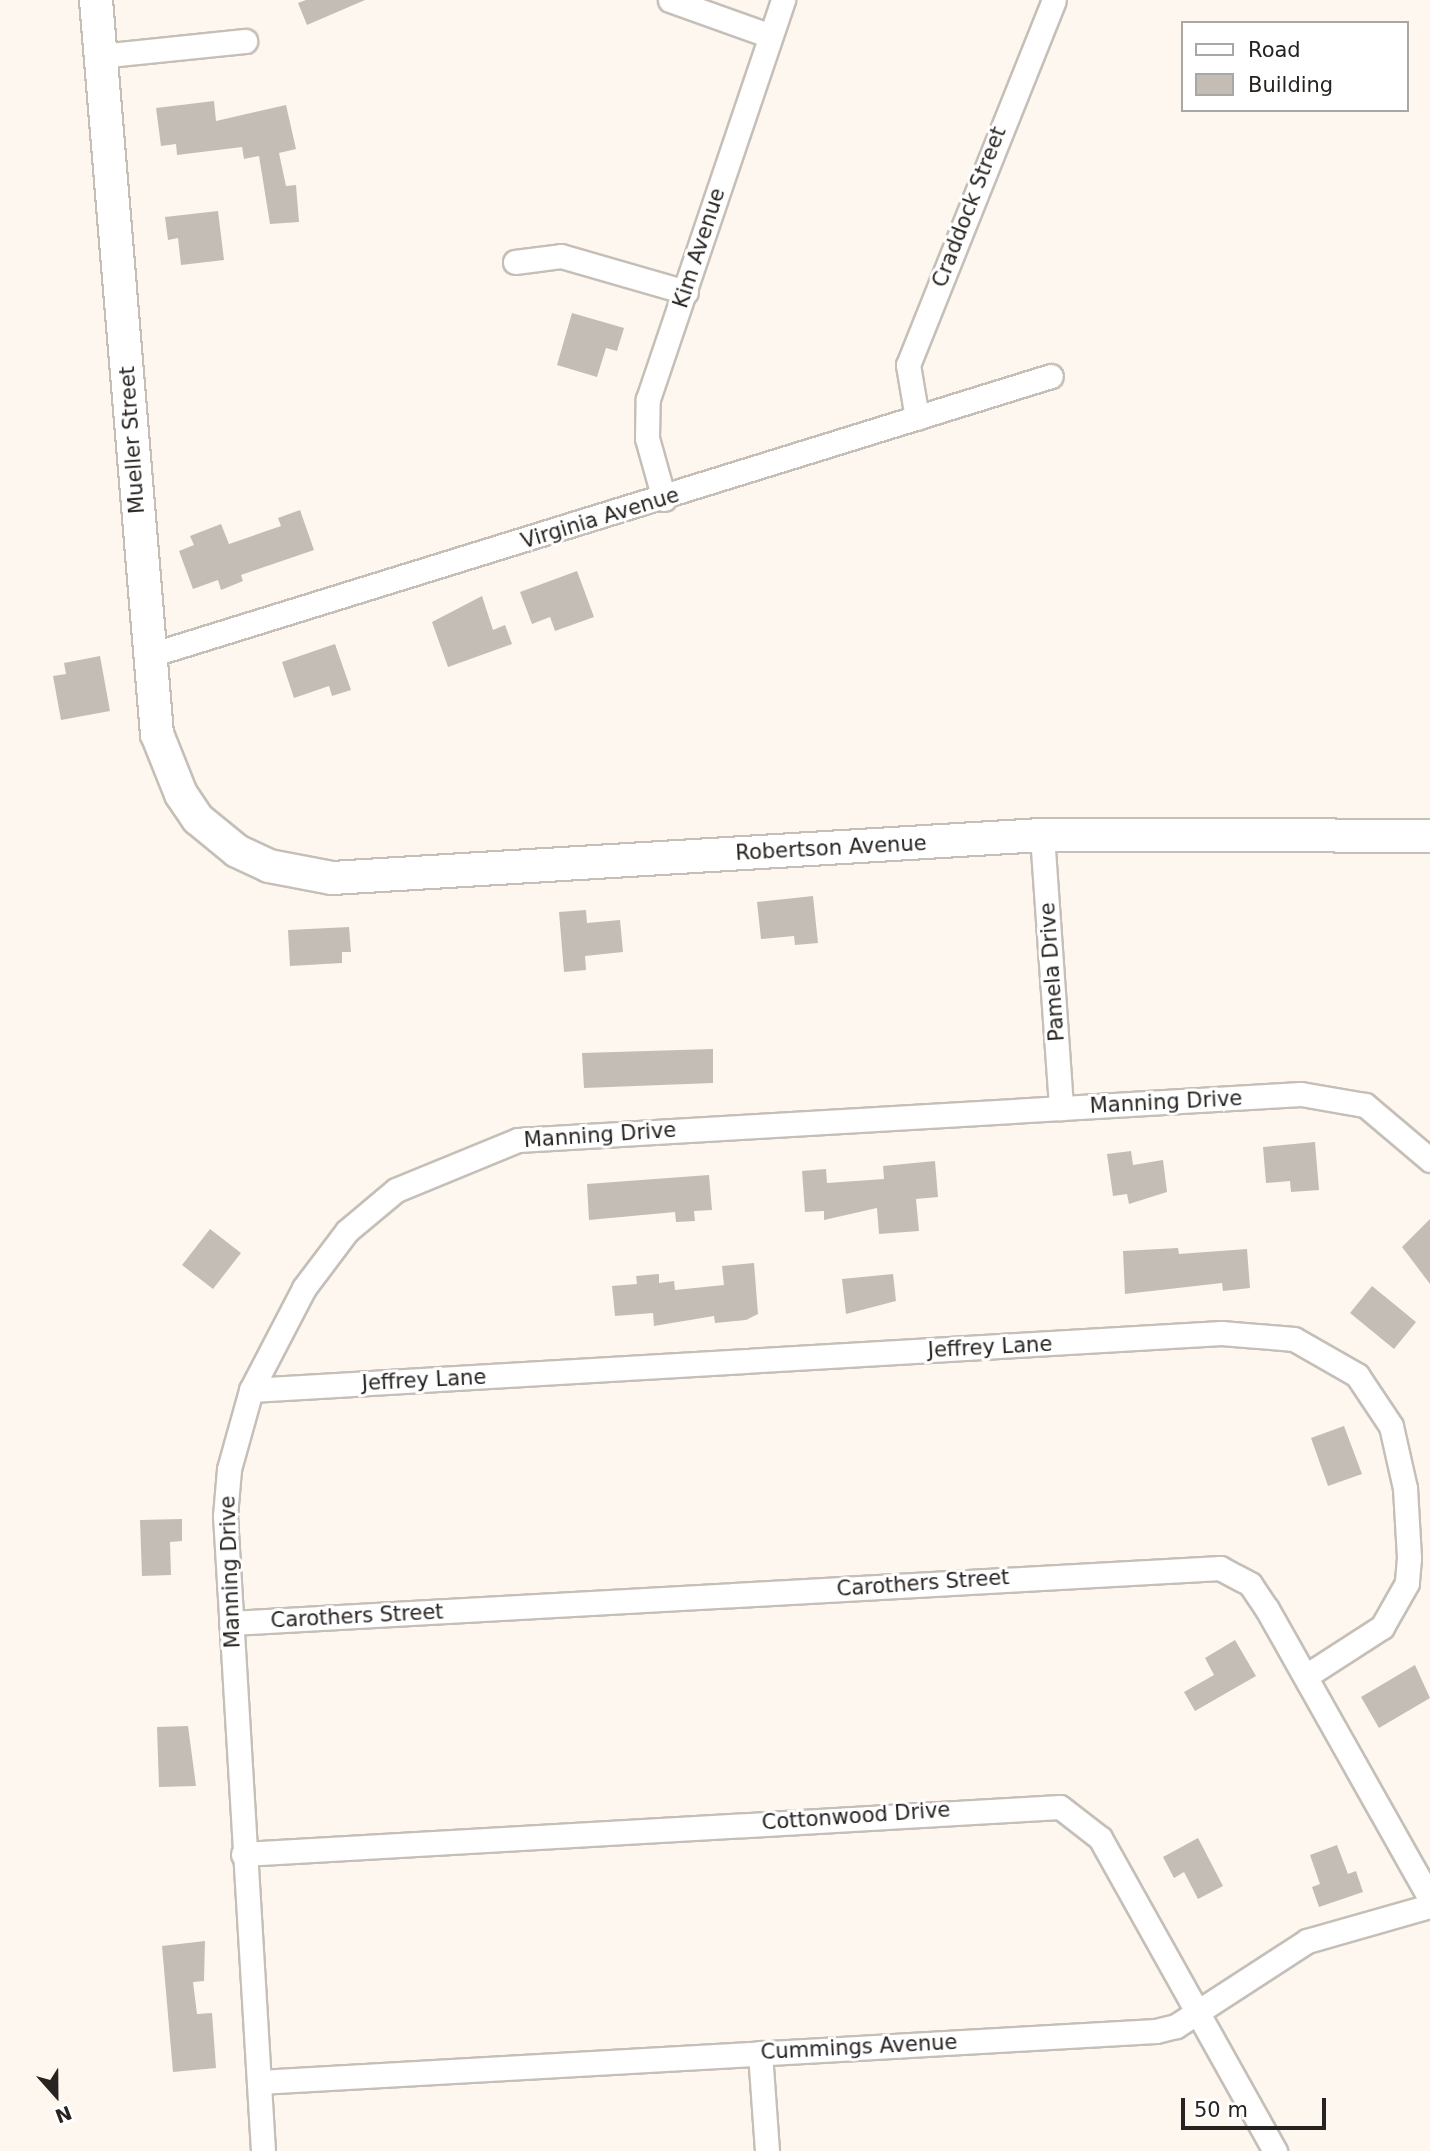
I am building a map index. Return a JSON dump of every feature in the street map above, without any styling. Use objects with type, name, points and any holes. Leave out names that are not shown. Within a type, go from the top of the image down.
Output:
[{"type":"street","name":"Mueller Street","points":[[96,0],[147,656],[168,771],[198,819],[237,851]]},
{"type":"street","points":[[670,0],[768,35]]},
{"type":"street","name":"Kim Avenue","points":[[664,499],[646,416],[768,35],[783,0]]},
{"type":"street","name":"Craddock Street","points":[[917,418],[908,365],[1054,0]]},
{"type":"street","points":[[100,56],[245,41]]},
{"type":"street","points":[[515,262],[561,256],[685,292]]},
{"type":"street","name":"Virginia Avenue","points":[[147,656],[664,499],[1052,376]]},
{"type":"street","name":"Robertson Avenue","points":[[237,851],[269,866],[332,878],[1042,835],[1430,836]]},
{"type":"street","name":"Pamela Drive","points":[[1042,835],[1061,1108]]},
{"type":"street","name":"Manning Drive","points":[[263,2151],[231,1623],[229,1469],[251,1390],[304,1288],[347,1231],[396,1190],[482,1151],[575,1135],[1331,1095],[1374,1111],[1430,1160]]},
{"type":"street","name":"Jeffrey Lane","points":[[251,1390],[1221,1333],[1294,1339],[1357,1375],[1391,1426],[1405,1488],[1409,1558],[1406,1583],[1382,1627],[1306,1676]]},
{"type":"street","name":"Carothers Street","points":[[231,1623],[1195,1566],[1220,1568],[1250,1584],[1306,1676],[1430,1898]]},
{"type":"street","name":"Cottonwood Drive","points":[[243,1854],[1060,1807],[1100,1838],[1275,2151]]},
{"type":"street","name":"Cummings Avenue","points":[[258,2082],[1156,2031],[1198,2013],[1307,1941],[1430,1906]]},
{"type":"street","points":[[760,2053],[767,2151]]},
{"type":"building","points":[[306,0],[365,0],[307,25],[298,3]]},
{"type":"building","points":[[214,101],[216,121],[286,105],[296,149],[279,153],[286,186],[296,185],[299,222],[270,224],[259,156],[244,159],[242,147],[177,155],[176,144],[161,146],[156,108]]},
{"type":"building","points":[[218,211],[224,260],[181,265],[178,238],[168,240],[165,217]]},
{"type":"building","points":[[572,313],[624,328],[617,351],[606,348],[597,377],[557,365]]},
{"type":"building","points":[[300,510],[314,550],[241,575],[243,581],[221,590],[218,580],[193,589],[179,551],[194,545],[190,536],[221,524],[229,544],[281,526],[278,518]]},
{"type":"building","points":[[577,571],[594,617],[555,631],[550,617],[532,624],[520,592]]},
{"type":"building","points":[[482,596],[493,630],[505,625],[512,644],[448,667],[432,622]]},
{"type":"building","points":[[335,644],[351,690],[332,696],[329,686],[294,698],[282,662]]},
{"type":"building","points":[[100,656],[110,711],[61,720],[53,676],[66,674],[64,663]]},
{"type":"building","points":[[813,896],[818,943],[795,945],[794,936],[761,939],[757,902]]},
{"type":"building","points":[[586,910],[587,923],[620,920],[623,952],[585,956],[586,970],[564,972],[559,912]]},
{"type":"building","points":[[349,927],[351,952],[342,952],[342,963],[290,966],[288,930]]},
{"type":"building","points":[[713,1049],[713,1083],[584,1088],[582,1053]]},
{"type":"building","points":[[1315,1142],[1319,1190],[1291,1192],[1290,1181],[1266,1183],[1263,1147]]},
{"type":"building","points":[[1131,1151],[1133,1165],[1163,1160],[1167,1192],[1129,1204],[1127,1194],[1113,1196],[1107,1154]]},
{"type":"building","points":[[935,1161],[938,1197],[916,1199],[919,1231],[879,1234],[877,1208],[824,1220],[824,1211],[805,1212],[802,1171],[826,1169],[827,1183],[884,1179],[883,1166]]},
{"type":"building","points":[[709,1175],[712,1210],[694,1211],[695,1221],[676,1222],[675,1212],[589,1220],[587,1184]]},
{"type":"building","points":[[1430,1219],[1430,1284],[1402,1247]]},
{"type":"building","points":[[210,1229],[241,1253],[213,1289],[182,1265]]},
{"type":"building","points":[[1178,1248],[1179,1254],[1247,1249],[1250,1288],[1223,1291],[1222,1283],[1125,1294],[1123,1251]]},
{"type":"building","points":[[754,1263],[758,1314],[746,1320],[715,1323],[714,1316],[654,1326],[653,1313],[615,1316],[612,1286],[637,1284],[636,1276],[659,1274],[659,1283],[674,1281],[675,1290],[724,1285],[722,1266]]},
{"type":"building","points":[[893,1274],[896,1301],[846,1314],[842,1279]]},
{"type":"building","points":[[1372,1286],[1416,1322],[1394,1349],[1350,1313]]},
{"type":"building","points":[[1344,1426],[1362,1474],[1328,1486],[1311,1438]]},
{"type":"building","points":[[182,1519],[182,1541],[170,1542],[171,1575],[142,1576],[140,1520]]},
{"type":"building","points":[[1235,1640],[1256,1676],[1195,1711],[1184,1692],[1214,1675],[1205,1658]]},
{"type":"building","points":[[1415,1665],[1430,1698],[1379,1728],[1361,1697]]},
{"type":"building","points":[[188,1726],[196,1786],[159,1787],[157,1727]]},
{"type":"building","points":[[1198,1838],[1223,1886],[1198,1899],[1184,1872],[1174,1878],[1163,1857]]},
{"type":"building","points":[[1337,1845],[1348,1874],[1356,1871],[1363,1892],[1319,1907],[1312,1887],[1320,1884],[1310,1855]]},
{"type":"building","points":[[205,1941],[204,1981],[193,1982],[197,2014],[212,2013],[216,2068],[173,2072],[162,1946]]}]
